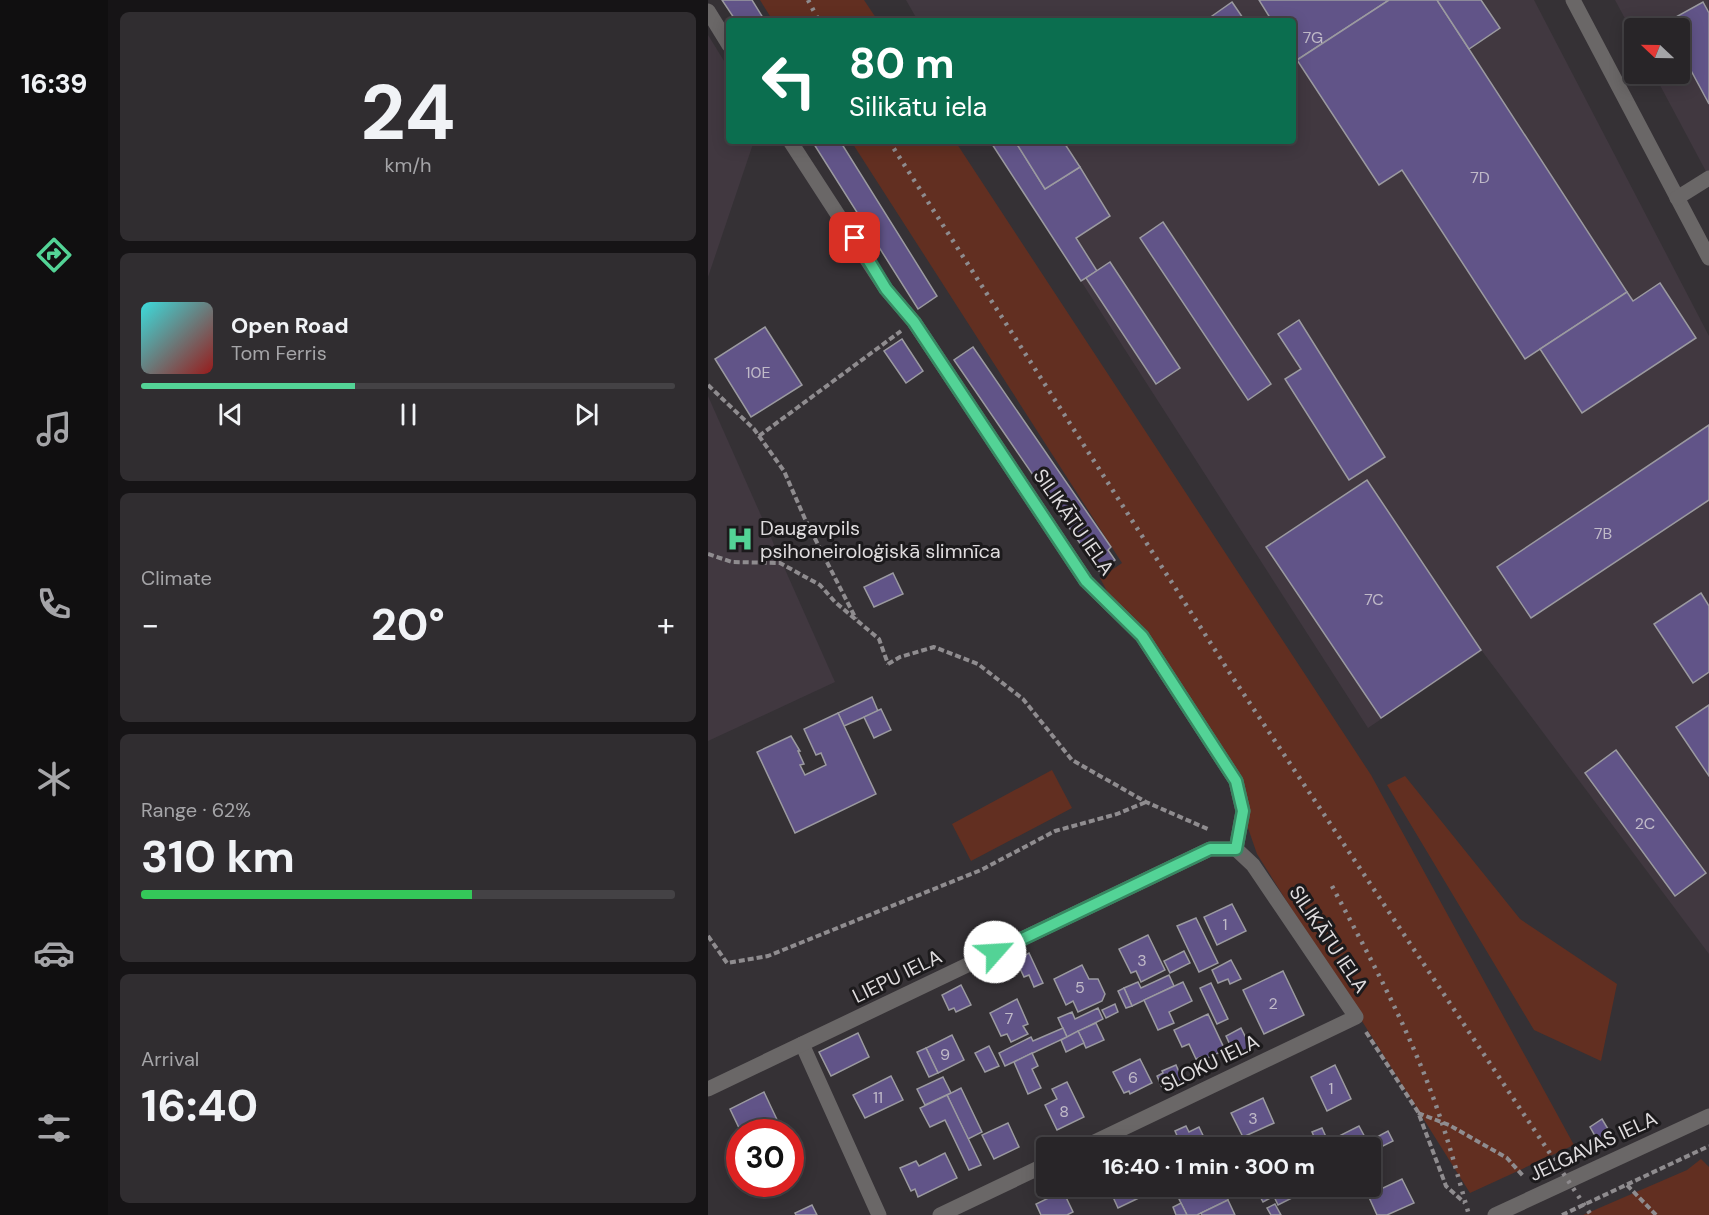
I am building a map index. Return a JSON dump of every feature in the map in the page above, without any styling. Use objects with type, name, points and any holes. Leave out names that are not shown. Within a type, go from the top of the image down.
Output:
[{"type":"street","points":[[1573,0],[1709,258]]},
{"type":"street","points":[[708,11],[726,40]]},
{"type":"street","name":"SILIKĀTU IELA","points":[[792,144],[886,289],[914,322],[1086,581],[1142,636],[1236,781],[1243,811],[1236,849],[1253,865],[1356,1017]]},
{"type":"street","points":[[1677,198],[1709,178]]},
{"type":"street","name":"LIEPU IELA","points":[[708,1089],[1211,849],[1236,849]]},
{"type":"street","name":"SLOKU IELA","points":[[1105,1137],[1356,1017]]},
{"type":"street","points":[[802,1044],[879,1215]]},
{"type":"street","name":"JELGAVAS IELA","points":[[1495,1215],[1706,1122]]},
{"type":"street","points":[[940,1215],[1036,1169]]},
{"type":"path","points":[[759,436],[914,322]]},
{"type":"path","points":[[708,385],[759,436],[784,471],[805,519],[856,620]]},
{"type":"path","points":[[708,554],[732,561],[780,563],[820,585],[835,602],[879,639],[888,664],[900,657],[934,647],[978,664],[1023,699],[1072,760],[1146,802],[1212,831],[1211,849]]},
{"type":"path","points":[[708,936],[727,963],[768,956],[981,870],[1055,831],[1117,814],[1146,802]]},
{"type":"path","points":[[1356,1017],[1418,1112],[1446,1185],[1465,1203]]},
{"type":"path","points":[[1418,1112],[1449,1125],[1507,1158],[1524,1177]]},
{"type":"path","points":[[1562,1215],[1709,1146]]},
{"type":"path","points":[[1627,1185],[1656,1215]]},
{"type":"shaded area","points":[[760,0],[864,0],[876,18],[771,18]]},
{"type":"shaded area","points":[[906,0],[1534,0],[1709,336],[1709,954],[1482,651],[1368,728],[993,144],[1296,144],[1296,18],[916,18]]},
{"type":"shaded area","points":[[1615,0],[1709,0],[1709,177],[1659,84],[1690,84],[1690,18],[1625,18]]},
{"type":"shaded area","points":[[708,35],[726,64],[726,144],[753,144],[708,277]]},
{"type":"shaded area","points":[[853,144],[957,144],[1371,775],[1574,1145],[1470,1193],[1257,854],[1248,828],[1243,781],[1111,599],[1100,578],[1122,563]]},
{"type":"shaded area","name":"Daugavpils psihoneiroloģiskā slimnīca","points":[[708,396],[835,682],[708,741]]},
{"type":"shaded area","points":[[1052,770],[1072,808],[971,861],[952,824]]},
{"type":"shaded area","points":[[1405,776],[1520,919],[1617,984],[1601,1061],[1534,1030],[1387,785]]},
{"type":"shaded area","points":[[1701,1159],[1709,1167],[1709,1215],[1583,1215],[1687,1170]]},
{"type":"building","points":[[722,0],[752,0],[763,18],[734,18]]},
{"type":"building","points":[[1259,0],[1389,0],[1297,60],[1296,18],[1270,18]]},
{"type":"building","points":[[1389,0],[1437,0],[1627,292],[1525,359],[1402,170],[1379,185],[1297,60]]},
{"type":"building","points":[[1437,0],[1481,0],[1500,28],[1469,49]]},
{"type":"building","points":[[1232,2],[1243,18],[1209,18]]},
{"type":"building","points":[[1703,2],[1709,13],[1709,104],[1690,69],[1690,18],[1674,18]]},
{"type":"building","points":[[814,144],[842,144],[937,296],[918,309]]},
{"type":"building","points":[[992,144],[1017,144],[1045,189],[1080,167],[1110,216],[1076,238],[1097,271],[1081,281]]},
{"type":"building","points":[[1017,144],[1065,144],[1080,167],[1045,189]]},
{"type":"building","points":[[1163,222],[1271,384],[1248,400],[1140,238]]},
{"type":"building","points":[[1110,262],[1180,368],[1156,384],[1086,278]]},
{"type":"building","points":[[1660,283],[1696,338],[1582,413],[1540,349],[1627,292],[1633,301]]},
{"type":"building","points":[[1299,320],[1385,457],[1349,480],[1285,379],[1301,369],[1278,334]]},
{"type":"building","points":[[765,327],[802,385],[751,417],[715,359]]},
{"type":"building","points":[[902,339],[923,371],[906,383],[884,351]]},
{"type":"building","points":[[973,347],[1111,547],[1108,550],[1115,560],[1099,571],[954,360]]},
{"type":"building","points":[[1709,425],[1709,500],[1531,618],[1497,567]]},
{"type":"building","points":[[1367,480],[1481,650],[1381,718],[1266,547]]},
{"type":"building","points":[[893,573],[903,594],[874,607],[864,587]]},
{"type":"building","points":[[1701,593],[1709,606],[1709,672],[1693,683],[1654,624]]},
{"type":"building","points":[[872,697],[878,711],[844,726],[838,713]]},
{"type":"building","points":[[1709,705],[1709,776],[1676,727]]},
{"type":"building","points":[[881,709],[891,730],[874,738],[864,717]]},
{"type":"building","points":[[838,713],[876,794],[795,833],[757,752],[791,736],[800,751],[798,751],[804,764],[800,765],[805,775],[826,765],[821,753],[816,755],[804,729]]},
{"type":"building","points":[[1616,750],[1706,873],[1675,896],[1585,773]]},
{"type":"building","points":[[1232,904],[1246,931],[1217,945],[1204,917]]},
{"type":"building","points":[[1196,918],[1218,963],[1199,972],[1177,926]]},
{"type":"building","points":[[1148,935],[1165,970],[1141,982],[1136,971],[1131,973],[1119,949]]},
{"type":"building","points":[[1184,951],[1190,963],[1170,973],[1164,961]]},
{"type":"building","points":[[1029,953],[1043,983],[1034,987],[1029,975],[1024,977],[1016,960]]},
{"type":"building","points":[[1231,960],[1241,979],[1230,984],[1228,979],[1218,983],[1212,970]]},
{"type":"building","points":[[1082,965],[1089,979],[1098,979],[1105,994],[1102,1001],[1078,1012],[1073,1001],[1066,1005],[1054,979]]},
{"type":"building","points":[[1283,971],[1304,1015],[1264,1034],[1243,990]]},
{"type":"building","points":[[1169,975],[1174,986],[1132,1006],[1124,988],[1138,982],[1141,988]]},
{"type":"building","points":[[1183,982],[1192,1001],[1169,1012],[1174,1023],[1158,1030],[1144,1000]]},
{"type":"building","points":[[1211,983],[1228,1019],[1217,1024],[1200,988]]},
{"type":"building","points":[[961,985],[971,1005],[956,1012],[954,1008],[949,1010],[942,995]]},
{"type":"building","points":[[1124,988],[1132,1006],[1126,1008],[1118,991]]},
{"type":"building","points":[[1017,999],[1028,1024],[1023,1026],[1028,1034],[1011,1042],[1007,1034],[1001,1036],[990,1013]]},
{"type":"building","points":[[1115,1004],[1118,1012],[1106,1018],[1102,1010]]},
{"type":"building","points":[[1098,1008],[1103,1019],[1067,1037],[1058,1018],[1072,1012],[1075,1019]]},
{"type":"building","points":[[1208,1014],[1225,1050],[1203,1060],[1201,1057],[1196,1059],[1189,1044],[1182,1047],[1174,1030]]},
{"type":"building","points":[[1096,1023],[1104,1040],[1086,1048],[1078,1031]]},
{"type":"building","points":[[1063,1028],[1067,1037],[1005,1066],[999,1053],[1031,1037],[1033,1041]]},
{"type":"building","points":[[1241,1028],[1252,1050],[1236,1058],[1226,1036]]},
{"type":"building","points":[[1078,1031],[1084,1043],[1066,1052],[1061,1040]]},
{"type":"building","points":[[858,1033],[869,1057],[831,1076],[819,1052]]},
{"type":"building","points":[[952,1035],[964,1060],[938,1073],[926,1048]]},
{"type":"building","points":[[989,1046],[999,1066],[985,1072],[975,1053]]},
{"type":"building","points":[[926,1048],[938,1073],[929,1077],[917,1052]]},
{"type":"building","points":[[1032,1053],[1038,1066],[1032,1069],[1041,1088],[1028,1094],[1014,1062]]},
{"type":"building","points":[[1140,1059],[1152,1083],[1130,1094],[1129,1091],[1124,1093],[1113,1072]]},
{"type":"building","points":[[1176,1065],[1183,1081],[1163,1090],[1157,1076],[1163,1073],[1162,1071]]},
{"type":"building","points":[[1335,1065],[1351,1099],[1327,1111],[1311,1077]]},
{"type":"building","points":[[891,1076],[903,1100],[865,1118],[853,1095]]},
{"type":"building","points":[[943,1077],[951,1093],[925,1105],[917,1089]]},
{"type":"building","points":[[1067,1082],[1084,1117],[1057,1130],[1045,1105],[1057,1099],[1052,1089]]},
{"type":"building","points":[[961,1088],[982,1132],[968,1139],[947,1095]]},
{"type":"building","points":[[764,1092],[777,1119],[735,1119],[730,1109]]},
{"type":"building","points":[[947,1095],[981,1165],[969,1170],[945,1120],[930,1127],[920,1108]]},
{"type":"building","points":[[1263,1098],[1274,1123],[1243,1137],[1231,1113]]},
{"type":"building","points":[[1602,1119],[1611,1134],[1598,1141],[1590,1127]]},
{"type":"building","points":[[1008,1123],[1019,1147],[994,1159],[982,1135]]},
{"type":"building","points":[[1186,1126],[1189,1132],[1199,1127],[1204,1137],[1178,1137],[1175,1131]]},
{"type":"building","points":[[1359,1126],[1365,1137],[1339,1137]]},
{"type":"building","points":[[1322,1128],[1326,1137],[1314,1137],[1312,1132]]},
{"type":"building","points":[[1388,1131],[1393,1141],[1381,1147],[1381,1137],[1377,1137]]},
{"type":"building","points":[[945,1153],[957,1178],[918,1197],[915,1189],[911,1191],[900,1168],[916,1161],[919,1166]]},
{"type":"building","points":[[1402,1179],[1414,1203],[1387,1215],[1377,1215],[1369,1197],[1381,1197],[1381,1189]]},
{"type":"building","points":[[1051,1197],[1066,1197],[1073,1212],[1067,1215],[1041,1215],[1036,1204]]},
{"type":"building","points":[[1113,1197],[1141,1197],[1118,1208]]},
{"type":"building","points":[[1183,1197],[1227,1197],[1228,1200],[1197,1215],[1187,1215],[1179,1199]]},
{"type":"building","points":[[1260,1197],[1272,1197],[1263,1202]]},
{"type":"building","points":[[1274,1197],[1294,1197],[1278,1205]]},
{"type":"building","points":[[1228,1200],[1235,1215],[1202,1215],[1201,1213]]},
{"type":"building","points":[[1181,1203],[1187,1215],[1176,1215],[1173,1207]]},
{"type":"building","points":[[1275,1204],[1281,1215],[1271,1215],[1267,1208]]},
{"type":"building","points":[[812,1205],[817,1215],[796,1215],[795,1213]]},
{"type":"railway","points":[[808,0],[817,18]]},
{"type":"railway","points":[[891,144],[1233,678],[1591,1215]]},
{"type":"railway","points":[[1332,886],[1392,1002],[1419,1062],[1442,1123],[1469,1215]]},
{"type":"place","name":"Daugavpils psihoneiroloģiskā slimnīca","points":[[740,539]]},
{"type":"route","points":[[855,238],[886,289],[914,322],[1086,581],[1142,636],[1236,781],[1243,811],[1236,849],[1210,849],[995,952]]}]
